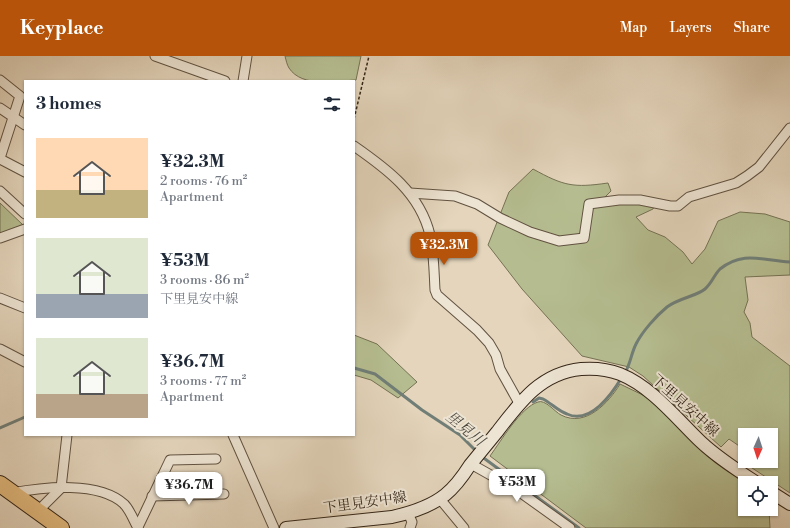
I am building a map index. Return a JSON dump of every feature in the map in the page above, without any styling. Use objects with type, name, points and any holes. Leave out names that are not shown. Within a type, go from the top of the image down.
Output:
[{"type":"highway","points":[[6,488],[61,528]]},
{"type":"main road","name":"下里見安中線","points":[[286,528],[379,519],[408,513],[440,499],[455,486],[519,403],[533,389],[560,373],[591,368],[620,374],[650,393],[706,446],[728,464],[746,476]]},
{"type":"main road","points":[[778,496],[790,504]]},
{"type":"street","points":[[155,56],[222,80]]},
{"type":"street","points":[[243,80],[247,56]]},
{"type":"street","points":[[0,80],[20,96],[0,159],[24,171]]},
{"type":"street","points":[[0,108],[24,124]]},
{"type":"street","points":[[410,193],[455,196],[477,204],[500,218],[530,232],[558,241],[584,238],[589,204],[619,200],[640,200],[670,206],[678,206],[689,197],[736,183],[747,176],[759,167],[790,128]]},
{"type":"street","points":[[355,147],[388,170],[410,193],[429,234],[435,290],[437,295],[477,330],[488,343],[496,355],[500,368],[519,403]]},
{"type":"street","points":[[0,191],[24,213]]},
{"type":"street","points":[[0,238],[24,229]]},
{"type":"street","points":[[0,298],[24,308]]},
{"type":"street","points":[[0,348],[24,360]]},
{"type":"street","points":[[38,511],[61,488],[67,436]]},
{"type":"street","points":[[233,436],[274,528]]},
{"type":"street","points":[[138,527],[170,460],[216,459]]},
{"type":"street","points":[[472,463],[517,490],[570,528]]},
{"type":"street","points":[[6,488],[61,488],[98,491],[109,494],[125,505],[138,527]]},
{"type":"street","points":[[152,496],[224,494]]},
{"type":"street","points":[[440,499],[464,528]]},
{"type":"street","points":[[408,513],[412,522],[410,528]]},
{"type":"path","points":[[355,115],[369,56]]},
{"type":"green space","points":[[285,56],[361,56],[356,80],[308,80],[295,74],[288,67]]},
{"type":"green space","points":[[533,169],[553,179],[569,184],[586,185],[608,183],[611,191],[599,203],[628,201],[655,205],[653,209],[636,217],[648,230],[665,237],[683,252],[692,264],[705,249],[718,221],[740,212],[765,214],[790,222],[790,275],[745,277],[748,300],[744,312],[750,323],[752,337],[790,366],[790,493],[778,485],[778,476],[764,476],[752,468],[778,468],[778,428],[738,428],[738,445],[729,439],[721,447],[643,376],[629,367],[582,356],[522,289],[488,245],[509,192]]},
{"type":"green space","points":[[0,203],[23,225],[0,235]]},
{"type":"green space","points":[[355,335],[377,344],[417,382],[398,398],[371,380],[355,375]]},
{"type":"green space","points":[[620,384],[649,398],[740,476],[738,476],[738,516],[769,516],[770,528],[586,528],[490,456],[518,417],[532,405],[538,402],[544,402],[561,415],[570,418],[579,418],[588,416],[596,411]]},
{"type":"waterway","points":[[625,373],[636,344],[654,319],[672,304],[697,294],[705,289],[720,269],[729,263],[746,258],[790,262]]},
{"type":"waterway","name":"里見川","points":[[355,368],[375,374],[422,410],[460,435],[477,452]]},
{"type":"waterway","points":[[533,402],[539,398],[543,399],[567,414],[576,416],[584,415],[592,412],[599,406],[612,392],[622,377]]},
{"type":"waterway","name":"里見川","points":[[0,428],[24,417]]},
{"type":"waterway","name":"里見川","points":[[481,456],[579,528]]}]
